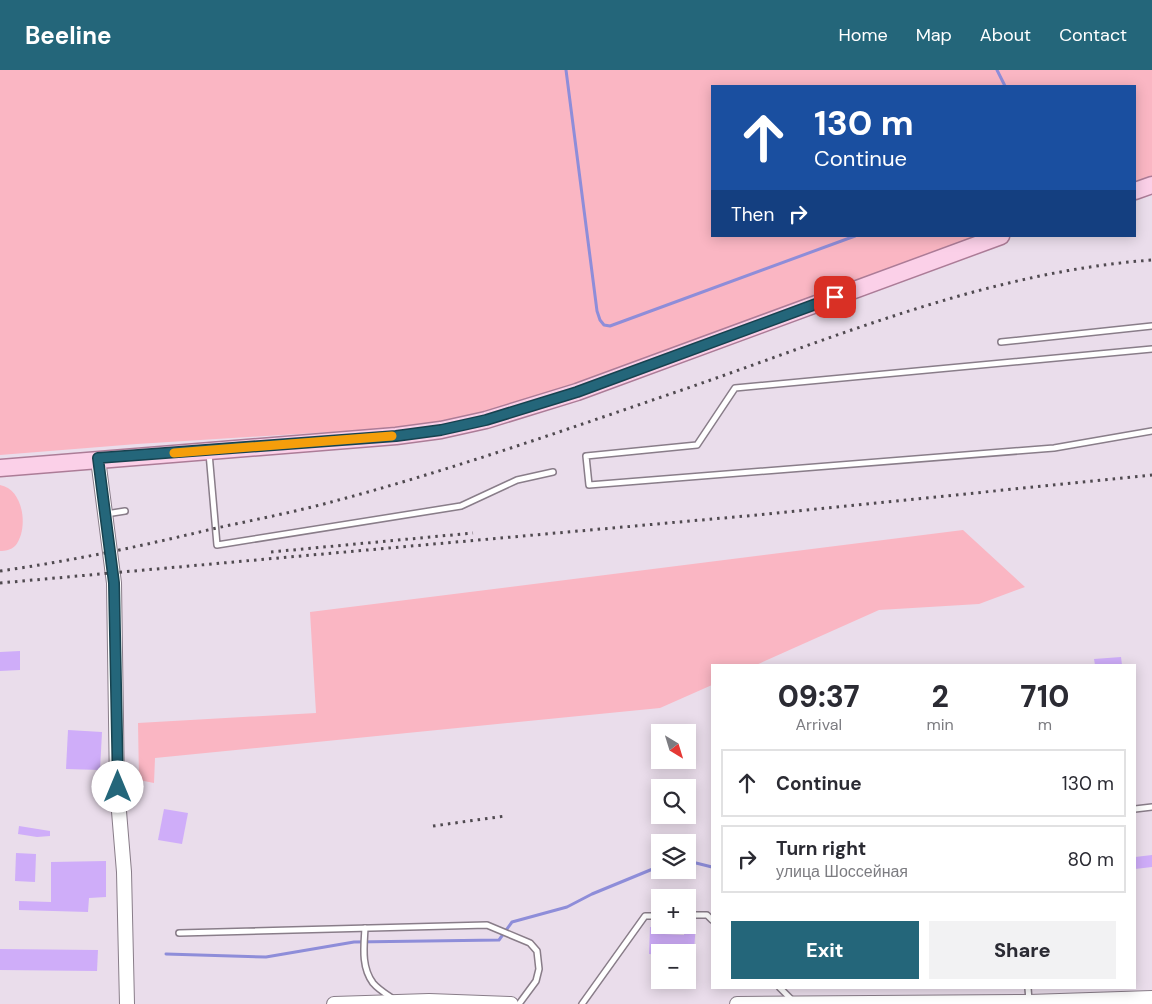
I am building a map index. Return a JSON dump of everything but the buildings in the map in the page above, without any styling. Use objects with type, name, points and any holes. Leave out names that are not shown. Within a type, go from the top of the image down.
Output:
[{"type":"main road","points":[[1136,190],[1152,185]]},
{"type":"main road","points":[[7,467],[98,458],[396,436],[441,430],[486,420],[577,392],[998,237]]},
{"type":"street","points":[[98,458],[114,583],[118,787],[124,872],[127,1004]]},
{"type":"street","points":[[737,1004],[1080,1002],[1152,998]]},
{"type":"street","points":[[334,1004],[429,1001],[511,1004]]},
{"type":"lane","points":[[1001,342],[1152,326]]},
{"type":"lane","points":[[1152,349],[735,388],[697,445],[586,456],[589,485],[1054,448],[1152,431]]},
{"type":"lane","points":[[209,450],[217,545],[461,506],[517,480],[553,472]]},
{"type":"lane","points":[[106,514],[125,511]]},
{"type":"lane","points":[[1136,809],[1152,807]]},
{"type":"lane","points":[[696,915],[707,915],[711,919]]},
{"type":"lane","points":[[582,1004],[645,916],[651,916]]},
{"type":"lane","points":[[179,933],[486,925],[530,943],[536,951],[539,969],[536,981],[518,1004]]},
{"type":"lane","points":[[365,928],[363,952],[365,966],[373,983],[397,1002]]},
{"type":"lane","points":[[781,989],[788,1003]]},
{"type":"lane","points":[[1028,989],[1029,1002]]},
{"type":"shaded area","points":[[0,70],[1152,70],[1152,176],[1136,182],[1136,85],[711,85],[711,237],[978,237],[570,387],[475,415],[395,428],[137,444],[0,455]]},
{"type":"shaded area","points":[[0,485],[8,488],[14,494],[22,511],[23,521],[22,530],[15,546],[8,550],[0,551]]},
{"type":"shaded area","points":[[963,530],[1025,587],[979,604],[879,610],[758,664],[711,664],[711,685],[660,708],[155,758],[154,783],[139,780],[138,723],[316,713],[310,612]]},
{"type":"waterway","points":[[566,70],[597,311],[604,325],[610,326],[852,237]]},
{"type":"waterway","points":[[997,70],[1004,85]]},
{"type":"waterway","points":[[696,863],[711,867]]},
{"type":"waterway","points":[[166,954],[266,957],[354,942],[499,940],[512,922],[567,907],[592,894],[651,870]]},
{"type":"railway","points":[[0,571],[53,563],[133,547],[335,501],[508,449],[912,310],[1030,278],[1091,267],[1152,260]]},
{"type":"railway","points":[[0,583],[768,514],[1152,475]]},
{"type":"railway","points":[[271,552],[473,533]]},
{"type":"railway","points":[[433,826],[505,816]]},
{"type":"slow traffic","points":[[174,453],[392,436]]},
{"type":"route","points":[[118,787],[114,583],[98,458],[396,436],[441,430],[486,420],[577,392],[835,297]]}]
